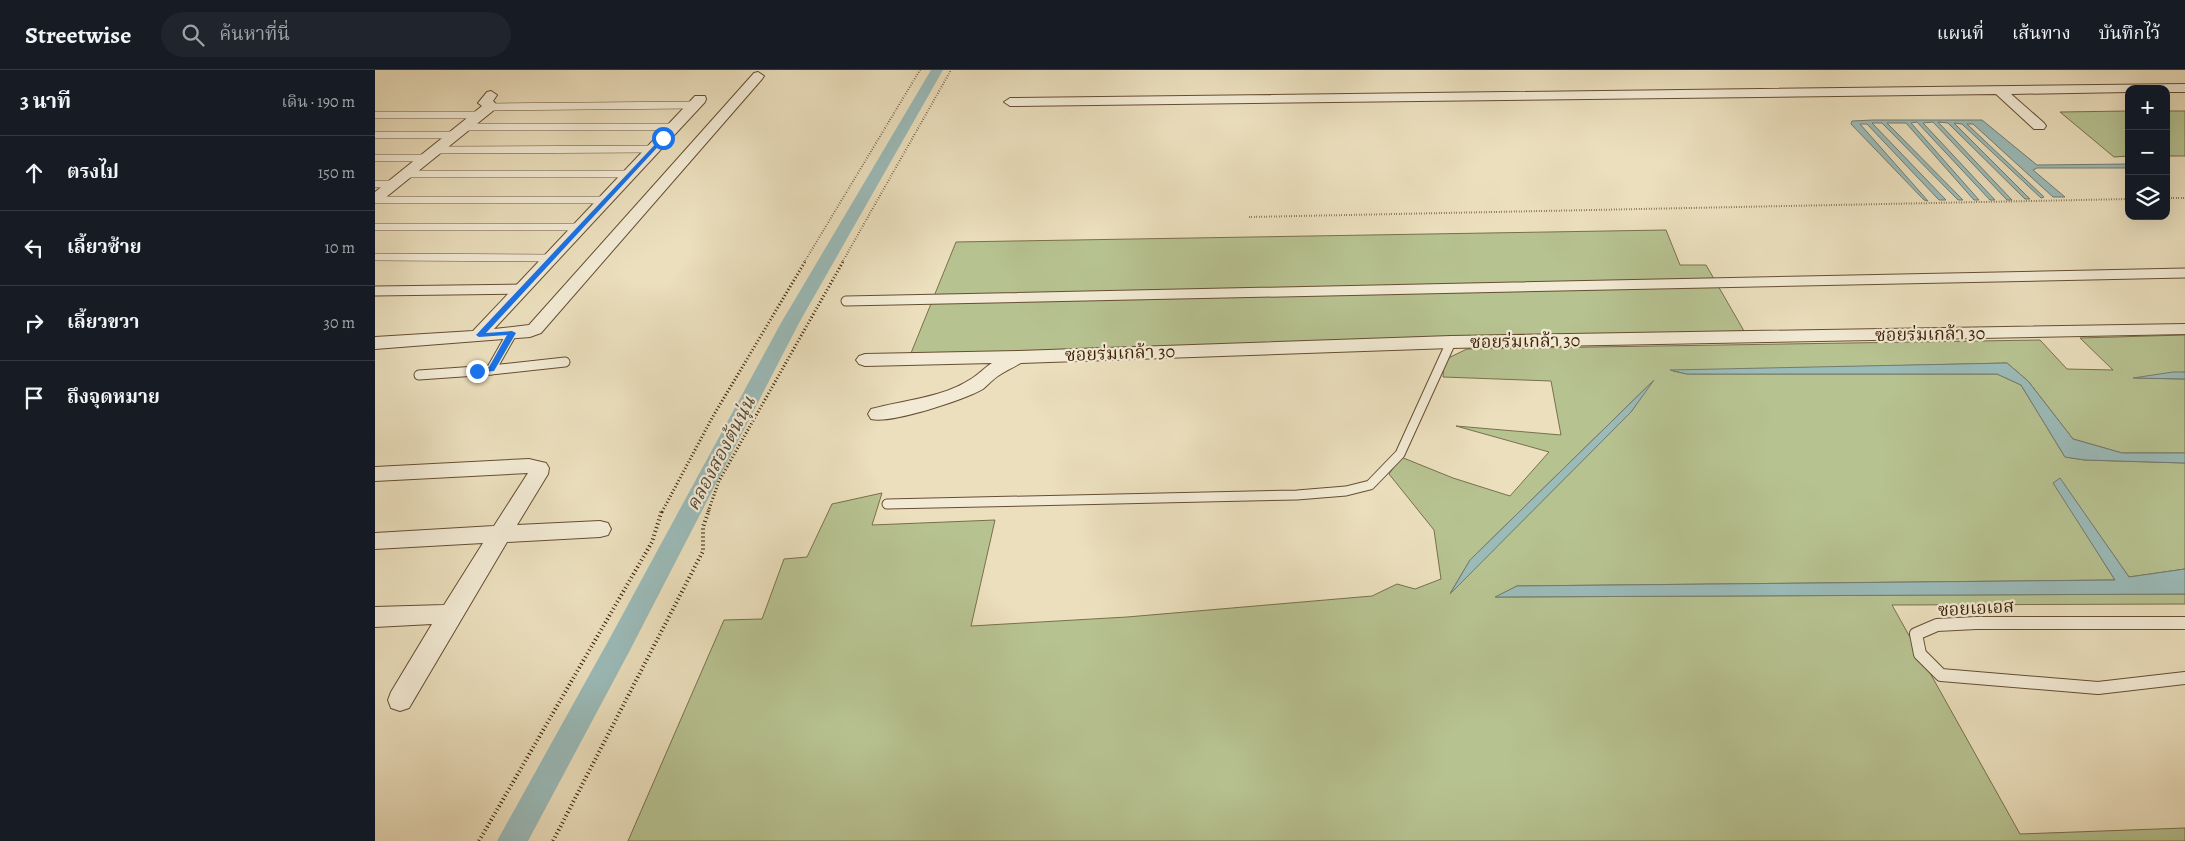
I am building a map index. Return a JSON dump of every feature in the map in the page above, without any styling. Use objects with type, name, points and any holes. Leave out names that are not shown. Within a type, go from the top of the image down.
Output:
[{"type":"street","points":[[375,343],[529,332],[535,330],[758,76]]},
{"type":"street","points":[[1010,102],[2185,88]]},
{"type":"street","points":[[1999,90],[2039,126]]},
{"type":"street","points":[[479,335],[697,102]]},
{"type":"street","points":[[375,200],[459,131],[487,105]]},
{"type":"street","name":"ซอยร่มเกล้า 30","points":[[865,360],[1019,357],[1451,342],[2185,329]]},
{"type":"street","points":[[878,414],[909,408],[949,396],[977,384],[992,372],[1019,357]]},
{"type":"street","points":[[375,474],[535,466],[539,468],[538,474],[400,700]]},
{"type":"street","points":[[375,541],[599,529]]},
{"type":"street","points":[[375,617],[451,614]]},
{"type":"lane","points":[[375,114],[487,105],[697,102]]},
{"type":"lane","points":[[375,135],[459,131],[674,127]]},
{"type":"lane","points":[[375,158],[431,154],[653,149]]},
{"type":"lane","points":[[406,174],[630,174]]},
{"type":"lane","points":[[375,184],[393,184]]},
{"type":"lane","points":[[375,200],[606,200]]},
{"type":"lane","points":[[375,227],[580,227]]},
{"type":"lane","points":[[375,257],[551,258]]},
{"type":"lane","points":[[846,301],[2185,273]]},
{"type":"lane","points":[[375,291],[522,289]]},
{"type":"lane","points":[[491,370],[512,333]]},
{"type":"lane","points":[[887,504],[1297,495],[1346,491],[1371,485],[1400,454],[1451,342]]},
{"type":"lane","points":[[419,375],[565,362]]},
{"type":"lane","name":"ซอยเอเอส","points":[[2185,623],[1966,623],[1937,625],[1916,634],[1920,654],[1941,675],[2099,688],[2185,678]]},
{"type":"path","points":[[479,841],[652,542],[665,504],[755,345],[921,70]]},
{"type":"path","points":[[553,841],[703,551],[703,527],[719,481],[951,70]]},
{"type":"path","points":[[2170,198],[2185,198]]},
{"type":"path","points":[[1249,217],[2125,199]]},
{"type":"green space","points":[[2125,111],[2125,156],[2114,157],[2060,112]]},
{"type":"green space","points":[[2170,111],[2185,111],[2185,156],[2170,156]]},
{"type":"green space","points":[[1666,230],[1680,265],[1706,265],[1744,331],[1039,351],[909,358],[956,242]]},
{"type":"green space","points":[[2185,335],[2185,372],[2137,378],[2185,379],[2185,453],[2122,453],[2073,439],[2028,381],[2007,363],[1673,371],[1687,374],[1997,374],[2021,385],[2065,457],[2085,460],[2185,463],[2185,569],[2129,577],[2060,479],[2054,483],[2115,580],[1517,586],[1496,597],[2185,594],[2185,604],[1892,605],[2020,834],[2185,828],[2185,841],[628,841],[724,620],[762,619],[784,559],[807,557],[832,504],[882,493],[872,525],[995,520],[971,626],[1127,617],[1372,596],[1397,584],[1415,589],[1441,579],[1434,530],[1389,474],[1401,457],[1453,478],[1510,496],[1549,452],[1456,426],[1561,435],[1551,381],[1443,377],[1444,360],[1467,349],[2040,340],[2067,369],[2113,370],[2080,338]],"holes":[[[1651,383],[1631,412],[1451,592],[1470,560]]]},
{"type":"water","points":[[1982,120],[2037,165],[2125,164],[2125,168],[2037,168],[2033,170],[2065,197],[2053,197],[1973,124],[1967,124],[2044,197],[2041,198],[1962,124],[1954,123],[2030,199],[2025,199],[1948,123],[1938,122],[2012,200],[2007,200],[1933,122],[1923,123],[1995,200],[1990,200],[1917,122],[1911,123],[1979,200],[1974,200],[1906,123],[1887,123],[1963,200],[1958,200],[1882,123],[1872,123],[1946,200],[1939,200],[1867,124],[1860,124],[1928,201],[1924,200],[1851,124],[1852,121]]},
{"type":"water","points":[[2007,363],[2028,381],[2073,439],[2122,453],[2185,453],[2185,463],[2085,460],[2065,457],[2021,385],[1997,374],[1687,374],[1670,370]]},
{"type":"water","points":[[2185,372],[2185,379],[2133,378]]},
{"type":"water","points":[[1654,380],[1631,412],[1450,594],[1470,560]]},
{"type":"water","points":[[2060,478],[2129,577],[2185,569],[2185,594],[1495,597],[1517,586],[2115,580],[2053,483]]},
{"type":"waterway","name":"คลองสองต้นนุ่น","points":[[512,841],[620,644],[790,323],[937,70]]},
{"type":"route","points":[[477,371],[491,370],[512,333],[479,335],[663,138]]}]
